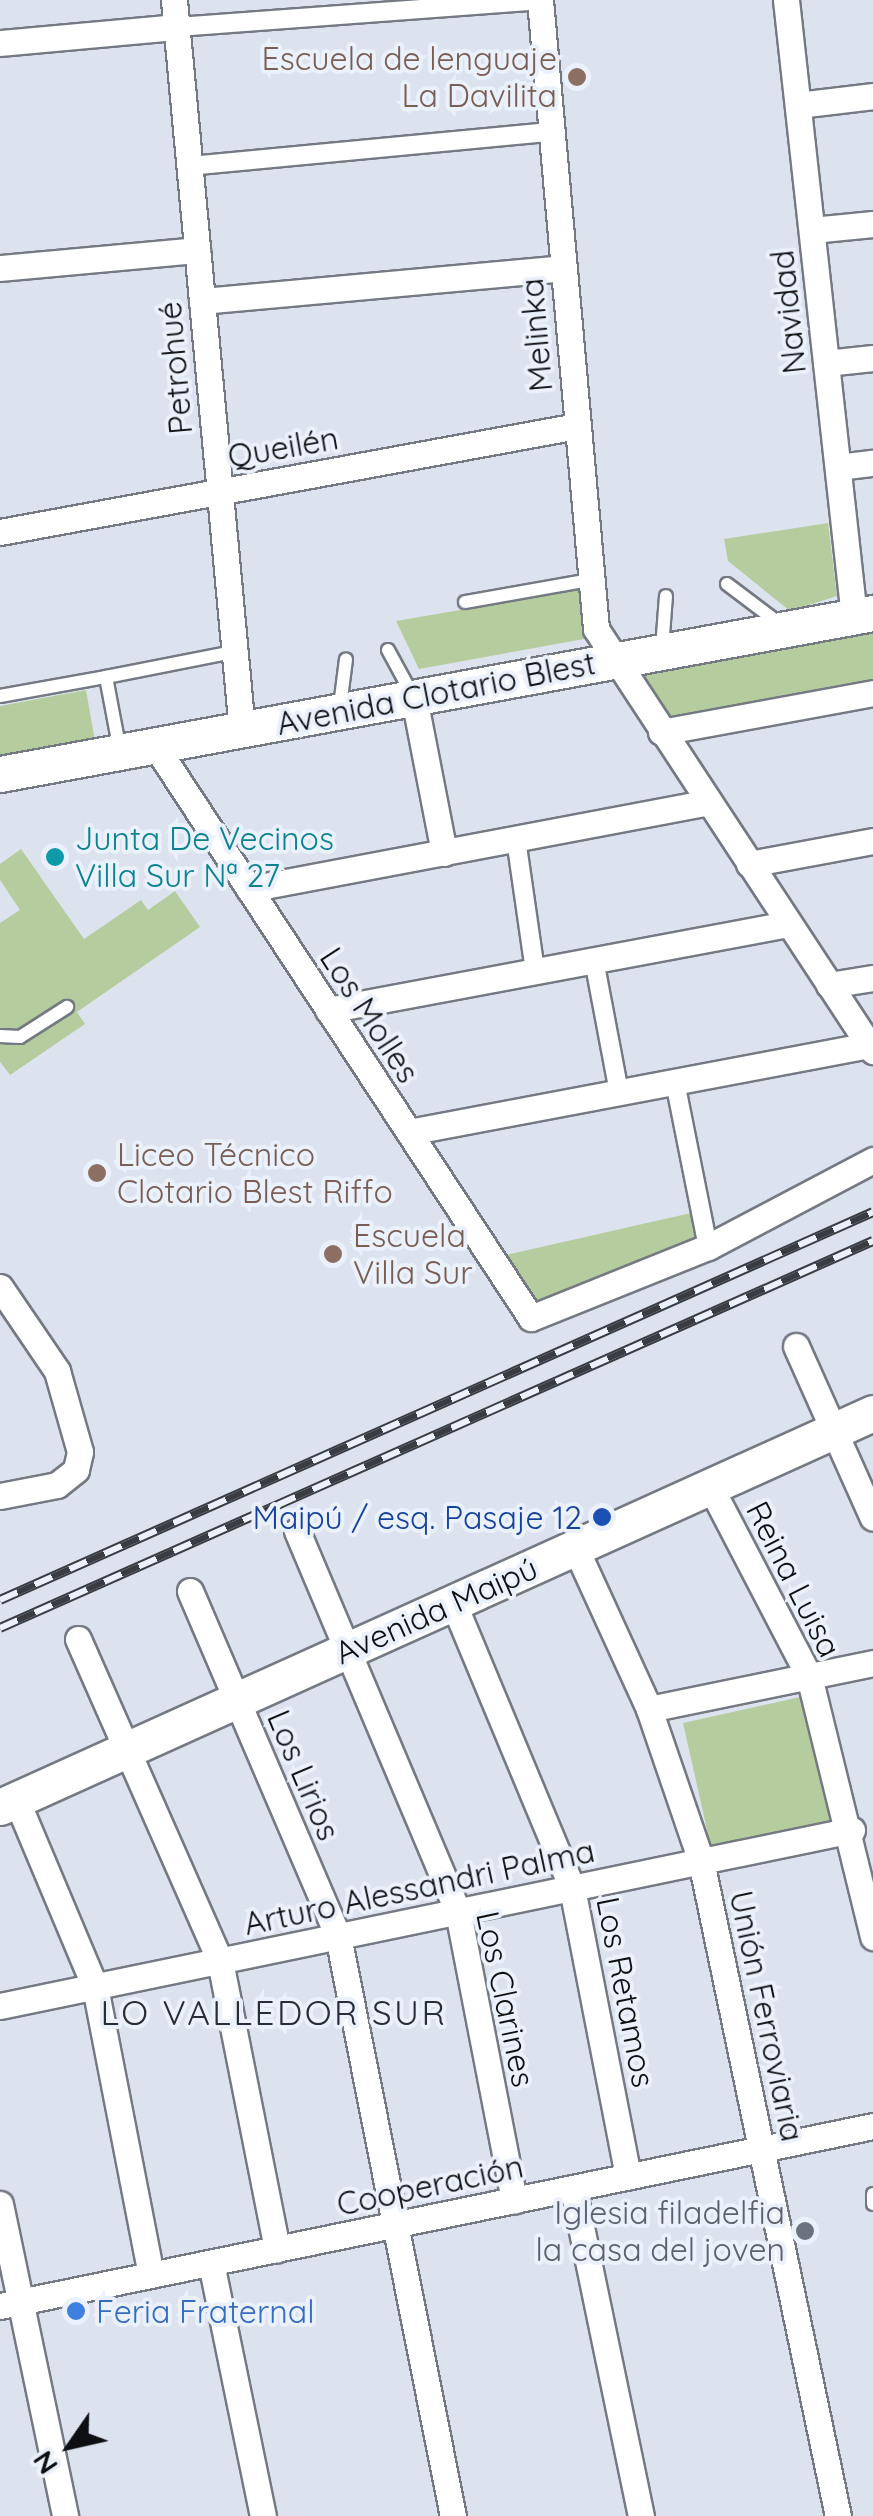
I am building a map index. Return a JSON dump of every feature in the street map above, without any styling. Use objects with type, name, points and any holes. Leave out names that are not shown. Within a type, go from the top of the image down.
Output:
[{"type":"main road","name":"Avenida Clotario Blest","points":[[0,774],[864,615]]},
{"type":"main road","name":"Avenida Maipú","points":[[8,1803],[873,1413]]},
{"type":"street","name":"Petrohué","points":[[174,0],[242,730]]},
{"type":"street","points":[[0,44],[540,0]]},
{"type":"street","name":"Melinka","points":[[540,0],[596,629],[612,660],[871,1048]]},
{"type":"street","name":"Navidad","points":[[786,0],[838,467],[864,615]]},
{"type":"street","points":[[798,105],[873,96]]},
{"type":"street","points":[[189,166],[552,132]]},
{"type":"street","points":[[812,230],[873,224]]},
{"type":"street","points":[[0,268],[197,250]]},
{"type":"street","points":[[202,301],[563,268]]},
{"type":"street","points":[[826,363],[873,358]]},
{"type":"street","name":"Queilén","points":[[0,532],[577,426]]},
{"type":"street","points":[[838,467],[873,463]]},
{"type":"street","points":[[661,732],[873,693]]},
{"type":"street","points":[[414,698],[444,853]]},
{"type":"street","name":"Los Molles","points":[[156,747],[531,1318],[708,1247]]},
{"type":"street","points":[[249,889],[708,802]]},
{"type":"street","points":[[516,838],[535,971]]},
{"type":"street","points":[[748,864],[873,841]]},
{"type":"street","points":[[328,1010],[788,924]]},
{"type":"street","points":[[594,960],[619,1092]]},
{"type":"street","points":[[829,985],[873,978]]},
{"type":"street","points":[[409,1132],[871,1048]]},
{"type":"street","points":[[675,1082],[708,1247],[873,1160]]},
{"type":"street","points":[[0,1287],[11,1324],[57,1370],[77,1427],[80,1452],[72,1476],[47,1488],[0,1496]]},
{"type":"street","points":[[796,1346],[873,1518]]},
{"type":"street","name":"Reina Luisa","points":[[710,1486],[809,1676],[852,1830],[873,1937]]},
{"type":"street","name":"Los Clarines","points":[[297,1531],[458,1912],[514,2200]]},
{"type":"street","name":"Unión Ferroviaria","points":[[576,1547],[649,1708],[701,1862],[838,2516]]},
{"type":"street","name":"Los Lirios","points":[[190,1591],[338,1936],[453,2516]]},
{"type":"street","name":"Los Retamos","points":[[454,1602],[572,1888],[628,2177]]},
{"type":"street","points":[[78,1639],[220,1961],[277,2249]]},
{"type":"street","points":[[649,1708],[873,1663]]},
{"type":"street","points":[[8,1803],[95,1988],[150,2275]]},
{"type":"street","name":"Arturo Alessandri Palma","points":[[0,2006],[852,1830]]},
{"type":"street","name":"Cooperación","points":[[10,2304],[873,2126]]},
{"type":"street","points":[[574,2188],[641,2516]]},
{"type":"street","points":[[0,2204],[10,2304],[64,2516]]},
{"type":"street","points":[[211,2263],[262,2516]]},
{"type":"lane","points":[[465,602],[590,580]]},
{"type":"lane","points":[[727,584],[786,628]]},
{"type":"lane","points":[[661,650],[666,596]]},
{"type":"lane","points":[[388,650],[414,698]]},
{"type":"lane","points":[[0,696],[234,652]]},
{"type":"lane","points":[[340,712],[346,659]]},
{"type":"lane","points":[[106,677],[120,753]]},
{"type":"lane","points":[[0,1036],[20,1037],[67,1007]]},
{"type":"lane","points":[[873,2194],[873,2204]]},
{"type":"green space","points":[[828,523],[837,596],[790,611],[728,561],[724,539]]},
{"type":"green space","points":[[582,589],[584,639],[419,669],[396,621]]},
{"type":"green space","points":[[873,630],[873,688],[668,726],[643,683],[648,671]]},
{"type":"green space","points":[[86,690],[95,741],[0,758],[0,706]]},
{"type":"green space","points":[[21,849],[84,939],[141,900],[148,910],[175,891],[200,927],[77,1012],[85,1024],[10,1075],[0,1062],[0,923],[20,910],[0,880],[0,864]]},
{"type":"green space","points":[[691,1213],[696,1238],[536,1306],[506,1255]]},
{"type":"green space","points":[[809,1695],[838,1824],[712,1852],[683,1723]]},
{"type":"railway","points":[[0,1600],[873,1212]]},
{"type":"railway","points":[[0,1628],[873,1241]]},
{"type":"place","name":"Escuela de lenguaje La Davilita","points":[[577,77]]},
{"type":"place","name":"Junta De Vecinos Villa Sur Nª 27","points":[[55,857]]},
{"type":"place","name":"Liceo Técnico Clotario Blest Riffo","points":[[97,1173]]},
{"type":"place","name":"Escuela Villa Sur","points":[[333,1254]]},
{"type":"place","name":"Maipú / esq. Pasaje 12","points":[[602,1517]]},
{"type":"place","name":"Iglesia filadelfia la casa del joven","points":[[805,2231]]},
{"type":"place","name":"Feria Fraternal","points":[[76,2311]]},
{"type":"district","name":"LO VALLEDOR SUR","points":[[274,2012]]}]
